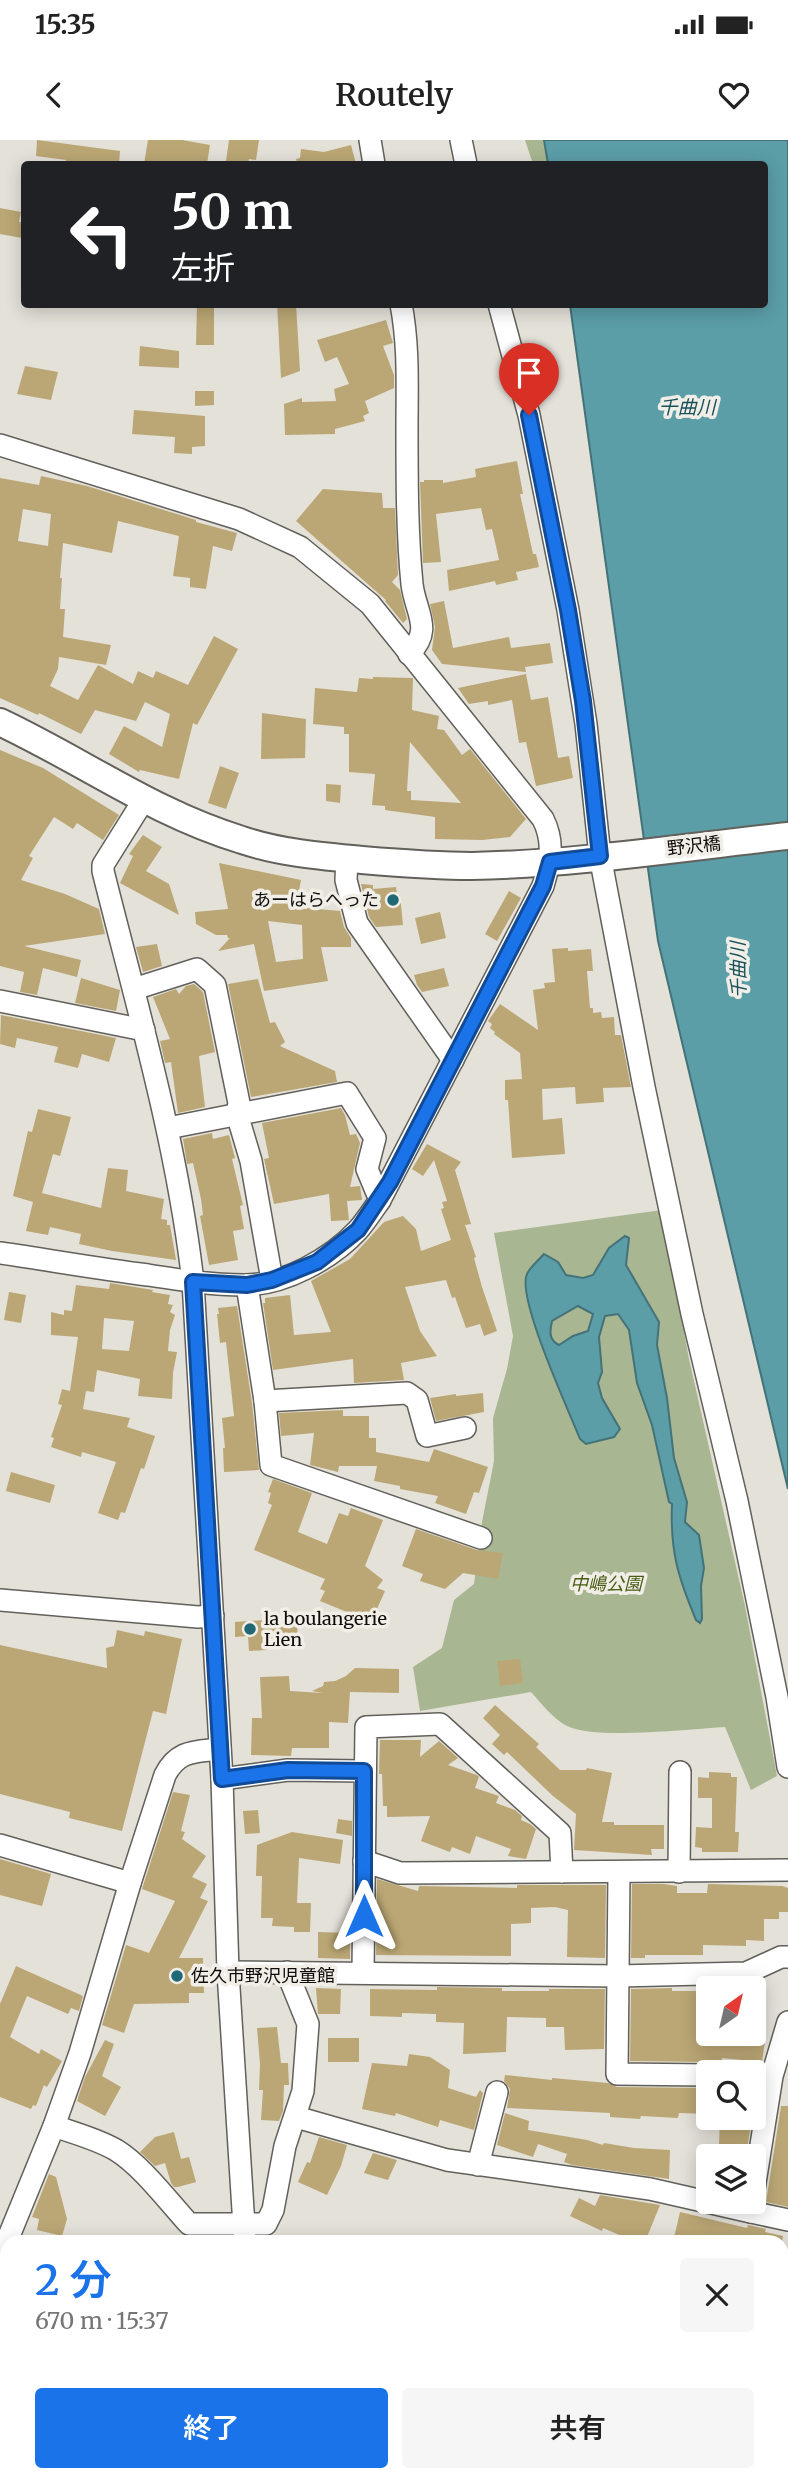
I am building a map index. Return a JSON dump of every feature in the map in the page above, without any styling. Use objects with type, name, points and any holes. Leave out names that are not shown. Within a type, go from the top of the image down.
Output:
[{"type":"main road","name":"野沢橋","points":[[0,722],[144,801],[243,841],[277,850],[461,866],[550,862],[788,836]]},
{"type":"street","points":[[370,140],[374,161]]},
{"type":"street","points":[[461,140],[465,161]]},
{"type":"street","points":[[402,308],[408,369],[408,491],[412,584],[421,612],[423,631],[417,646],[409,654]]},
{"type":"street","points":[[500,308],[529,415],[568,610],[586,724],[600,856],[644,1087],[692,1314],[734,1489],[775,1684],[788,1768]]},
{"type":"street","points":[[0,445],[239,519],[300,547],[370,604],[543,819],[550,834],[550,862],[543,886],[380,1200],[358,1230],[338,1247],[317,1262],[272,1280],[247,1285],[193,1282],[0,1252]]},
{"type":"street","points":[[144,801],[103,865],[103,871],[168,1128],[186,1217],[193,1282],[214,1616],[228,1972],[245,2233]]},
{"type":"street","points":[[347,858],[346,880],[357,923],[453,1060]]},
{"type":"street","points":[[134,989],[197,969],[215,985],[239,1103],[237,1115],[251,1161],[272,1280]]},
{"type":"street","points":[[0,1001],[144,1030]]},
{"type":"street","points":[[168,1128],[347,1093],[375,1138],[367,1169],[380,1200]]},
{"type":"street","points":[[247,1285],[265,1401],[271,1465],[481,1538]]},
{"type":"street","points":[[265,1401],[407,1393],[417,1400],[427,1436],[465,1428]]},
{"type":"street","points":[[0,1600],[198,1617],[214,1616]]},
{"type":"street","points":[[363,1972],[366,1727],[440,1724],[560,1833],[562,1872]]},
{"type":"street","points":[[9,2235],[54,2126],[80,2053],[165,1775],[170,1765],[179,1757],[192,1752],[220,1749]]},
{"type":"street","points":[[222,1779],[288,1770],[364,1771]]},
{"type":"street","points":[[679,1872],[680,1772]]},
{"type":"street","points":[[0,1844],[130,1883]]},
{"type":"street","points":[[364,1861],[400,1873],[788,1870]]},
{"type":"street","points":[[619,1872],[617,2074],[696,2075]]},
{"type":"street","points":[[228,1972],[618,1976],[746,1973],[781,1957],[788,1957]]},
{"type":"street","points":[[54,2126],[98,2141],[131,2161],[189,2224],[245,2233],[266,2224],[273,2210],[285,2146],[303,2091],[307,2024],[287,1972]]},
{"type":"street","points":[[766,2070],[788,2022]]},
{"type":"street","points":[[478,2165],[497,2092]]},
{"type":"street","points":[[296,2117],[447,2160],[696,2197]]},
{"type":"street","points":[[766,2212],[788,2220]]},
{"type":"green space","points":[[525,140],[544,140],[548,161],[532,161]]},
{"type":"green space","name":"中嶋公園","points":[[662,1210],[689,1359],[745,1606],[777,1776],[751,1790],[725,1727],[643,1733],[580,1730],[557,1719],[531,1692],[420,1711],[413,1667],[442,1648],[454,1600],[474,1584],[494,1461],[493,1418],[513,1336],[494,1233]]},
{"type":"water","name":"千曲川","points":[[544,140],[788,140],[788,1489],[658,941],[570,308],[768,308],[768,161],[548,161]]},
{"type":"water","points":[[625,1236],[629,1238],[626,1265],[659,1322],[657,1345],[674,1458],[687,1502],[685,1522],[699,1535],[704,1568],[700,1623],[696,1620],[676,1564],[672,1536],[672,1504],[669,1502],[652,1425],[637,1383],[629,1330],[618,1314],[605,1316],[599,1337],[602,1372],[598,1383],[602,1398],[620,1429],[614,1437],[586,1444],[580,1439],[555,1381],[529,1306],[527,1274],[544,1254],[558,1262],[566,1275],[583,1278],[593,1275],[609,1248]],"holes":[[[578,1306],[593,1314],[588,1331],[559,1345],[551,1338],[552,1321]]]},
{"type":"building","points":[[37,140],[120,151],[119,161],[66,161],[36,156]]},
{"type":"building","points":[[148,140],[182,140],[210,145],[207,161],[144,161]]},
{"type":"building","points":[[229,140],[259,140],[256,160],[226,161]]},
{"type":"building","points":[[351,145],[355,161],[296,161],[300,158],[301,149],[324,152]]},
{"type":"building","points":[[0,208],[21,212],[21,238],[0,234]]},
{"type":"building","points":[[197,308],[214,308],[214,345],[196,345]]},
{"type":"building","points":[[277,308],[296,308],[300,371],[281,378]]},
{"type":"building","points":[[386,320],[393,343],[383,346],[394,375],[394,388],[365,401],[369,413],[363,416],[365,421],[335,429],[335,434],[285,435],[284,404],[302,398],[302,402],[336,401],[334,389],[349,384],[337,357],[325,362],[317,340]]},
{"type":"building","points":[[140,346],[179,351],[179,368],[139,366]]},
{"type":"building","points":[[25,366],[58,372],[51,400],[17,394]]},
{"type":"building","points":[[195,391],[214,391],[214,405],[195,406]]},
{"type":"building","points":[[134,410],[205,416],[205,446],[192,447],[192,454],[174,453],[175,437],[132,434]]},
{"type":"building","points":[[517,461],[523,494],[520,494],[533,554],[536,554],[539,567],[516,572],[518,580],[496,585],[495,581],[449,591],[447,570],[499,560],[492,529],[486,530],[481,508],[436,514],[441,562],[423,563],[420,482],[443,480],[443,483],[476,477],[475,469]]},
{"type":"building","points":[[41,476],[87,486],[237,533],[232,551],[213,546],[206,589],[190,587],[190,578],[173,576],[179,536],[118,521],[112,553],[63,543],[60,609],[65,609],[63,637],[111,645],[106,665],[59,657],[58,669],[50,686],[78,700],[98,665],[133,684],[138,671],[153,678],[156,671],[188,685],[214,636],[238,649],[197,725],[193,723],[179,779],[140,770],[139,772],[109,754],[124,726],[162,747],[170,714],[145,702],[136,721],[95,710],[81,734],[39,713],[38,715],[0,698],[0,478],[39,485]],"holes":[[[23,509],[51,514],[48,546],[18,541]]]},
{"type":"building","points":[[323,489],[382,493],[383,508],[395,508],[398,575],[392,582],[400,590],[407,619],[403,623],[386,600],[296,521]]},
{"type":"building","points":[[444,601],[453,648],[509,637],[511,648],[550,643],[553,663],[525,667],[526,672],[442,664],[432,650],[435,627],[430,604]]},
{"type":"building","points":[[526,674],[531,700],[548,697],[558,758],[569,756],[573,778],[536,786],[526,742],[519,743],[512,700],[488,705],[488,701],[469,704],[458,688]]},
{"type":"building","points":[[359,678],[413,678],[412,710],[439,716],[437,729],[444,730],[462,755],[470,749],[526,819],[510,837],[482,840],[435,839],[435,817],[385,810],[385,806],[372,805],[375,774],[349,772],[349,734],[344,734],[344,727],[313,724],[315,688],[357,692]],"holes":[[[410,742],[461,803],[411,800],[411,791],[407,791]]]},
{"type":"building","points":[[262,713],[306,719],[305,758],[261,759]]},
{"type":"building","points":[[0,750],[43,768],[119,815],[103,840],[77,823],[73,829],[54,817],[29,856],[33,858],[21,880],[65,894],[99,909],[105,934],[24,946],[81,960],[77,977],[43,968],[37,995],[20,992],[24,972],[0,966]]},
{"type":"building","points":[[220,766],[239,773],[226,809],[208,803]]},
{"type":"building","points":[[326,784],[341,785],[340,803],[326,801]]},
{"type":"building","points":[[143,835],[162,847],[146,871],[169,884],[179,915],[120,883],[133,856],[129,854]]},
{"type":"building","points":[[219,863],[301,880],[296,907],[340,911],[344,927],[351,938],[351,947],[321,947],[328,981],[264,991],[254,944],[218,951],[230,938],[227,935],[216,935],[196,924],[195,912],[228,909]],"holes":[[[268,921],[302,925],[303,959],[276,962]]]},
{"type":"building","points":[[361,884],[373,885],[373,889],[396,887],[397,896],[400,895],[403,925],[376,927],[369,917]]},
{"type":"building","points":[[509,891],[521,898],[497,941],[485,934]]},
{"type":"building","points":[[440,912],[446,938],[421,944],[415,918]]},
{"type":"building","points":[[157,944],[162,966],[143,972],[136,947]]},
{"type":"building","points":[[568,948],[568,951],[591,949],[593,971],[587,971],[590,1008],[593,1008],[593,1013],[601,1012],[602,1018],[614,1017],[615,1035],[621,1035],[631,1087],[603,1088],[604,1102],[576,1104],[575,1087],[542,1089],[543,1120],[562,1118],[565,1154],[512,1158],[505,1080],[522,1079],[520,1053],[494,1034],[490,1028],[492,1024],[488,1021],[500,1004],[538,1030],[533,990],[545,988],[544,983],[555,982],[552,949]]},
{"type":"building","points":[[444,968],[449,986],[422,992],[414,975]]},
{"type":"building","points":[[81,978],[120,990],[116,1011],[75,1003]]},
{"type":"building","points":[[258,979],[270,1023],[275,1022],[285,1042],[280,1046],[335,1071],[337,1082],[251,1097],[228,984]]},
{"type":"building","points":[[194,984],[203,992],[215,1052],[199,1056],[205,1107],[178,1113],[171,1062],[165,1063],[160,1041],[170,1039],[153,997],[176,989],[179,994],[186,986]]},
{"type":"building","points":[[1,1015],[116,1038],[109,1062],[82,1054],[78,1068],[54,1062],[58,1047],[17,1038],[15,1048],[0,1044]]},
{"type":"building","points":[[341,1108],[350,1135],[356,1134],[360,1143],[350,1187],[360,1186],[362,1200],[347,1201],[349,1220],[331,1221],[329,1194],[274,1204],[264,1159],[269,1158],[262,1123]]},
{"type":"building","points":[[38,1109],[71,1117],[60,1156],[53,1154],[42,1193],[101,1208],[108,1168],[128,1170],[126,1191],[164,1199],[161,1219],[167,1220],[167,1225],[170,1225],[176,1260],[79,1244],[81,1234],[50,1227],[48,1235],[26,1231],[33,1202],[13,1196],[28,1131],[32,1132]]},
{"type":"building","points":[[212,1133],[213,1139],[229,1135],[243,1205],[240,1206],[244,1229],[233,1231],[238,1260],[209,1265],[200,1216],[203,1215],[201,1199],[193,1163],[187,1164],[183,1139]]},
{"type":"building","points":[[427,1144],[461,1162],[455,1170],[471,1224],[465,1225],[497,1331],[484,1336],[480,1324],[466,1328],[446,1280],[405,1287],[420,1331],[437,1356],[401,1363],[404,1380],[354,1383],[353,1359],[273,1370],[263,1303],[265,1298],[290,1295],[294,1335],[331,1332],[311,1281],[350,1259],[384,1222],[403,1216],[416,1229],[421,1251],[451,1240],[441,1209],[444,1208],[442,1202],[447,1201],[434,1160],[423,1176],[412,1169]]},
{"type":"building","points":[[110,1283],[170,1295],[168,1304],[173,1305],[170,1312],[175,1315],[168,1351],[177,1352],[172,1399],[138,1396],[140,1379],[97,1370],[94,1392],[86,1391],[83,1409],[130,1418],[127,1427],[155,1436],[125,1513],[121,1512],[118,1520],[98,1513],[116,1462],[82,1452],[81,1457],[51,1447],[54,1438],[51,1437],[62,1405],[58,1404],[62,1389],[70,1391],[78,1337],[51,1335],[51,1312],[64,1315],[64,1310],[72,1311],[76,1285],[109,1289]],"holes":[[[104,1318],[134,1321],[129,1351],[102,1349]]]},
{"type":"building","points":[[9,1292],[26,1295],[21,1323],[4,1320]]},
{"type":"building","points":[[237,1306],[259,1470],[224,1472],[222,1418],[234,1416],[226,1342],[220,1343],[217,1314],[218,1308]]},
{"type":"building","points":[[483,1393],[484,1412],[436,1421],[430,1398]]},
{"type":"building","points":[[343,1410],[343,1416],[369,1416],[369,1438],[376,1438],[376,1452],[429,1462],[434,1449],[488,1467],[479,1493],[474,1492],[466,1514],[435,1503],[438,1496],[374,1481],[377,1466],[339,1466],[338,1472],[310,1465],[314,1433],[281,1436],[279,1413]]},
{"type":"building","points":[[11,1472],[55,1485],[50,1503],[6,1491]]},
{"type":"building","points":[[273,1479],[312,1493],[298,1532],[327,1544],[339,1513],[348,1516],[351,1508],[383,1520],[365,1566],[383,1580],[377,1588],[385,1591],[371,1622],[320,1601],[325,1591],[320,1589],[325,1579],[254,1550],[272,1505],[268,1503],[271,1493],[268,1492]]},
{"type":"building","points":[[416,1529],[477,1550],[503,1553],[498,1579],[463,1573],[445,1589],[420,1581],[423,1574],[402,1566]]},
{"type":"building","points":[[265,1620],[265,1623],[297,1623],[298,1642],[266,1643],[267,1650],[249,1651],[248,1636],[235,1637],[235,1622]]},
{"type":"building","points":[[117,1630],[144,1636],[145,1631],[182,1639],[166,1714],[153,1711],[122,1831],[69,1818],[70,1812],[0,1794],[0,1645],[107,1668],[106,1648],[114,1646]]},
{"type":"building","points":[[520,1659],[523,1683],[500,1686],[497,1661]]},
{"type":"building","points":[[355,1668],[399,1669],[399,1693],[350,1692],[348,1723],[329,1722],[329,1748],[292,1748],[291,1756],[251,1755],[252,1718],[262,1718],[260,1677],[289,1676],[290,1691],[323,1693],[312,1691],[323,1686],[324,1682],[346,1676]]},
{"type":"building","points":[[495,1705],[539,1744],[536,1747],[560,1770],[587,1768],[612,1773],[602,1822],[614,1822],[614,1825],[664,1825],[664,1849],[651,1849],[652,1855],[574,1850],[576,1814],[507,1752],[504,1755],[492,1744],[500,1735],[483,1718]]},
{"type":"building","points":[[380,1740],[421,1740],[420,1757],[439,1741],[458,1758],[448,1765],[477,1775],[479,1777],[475,1788],[499,1796],[496,1803],[515,1810],[522,1816],[521,1820],[536,1829],[526,1859],[508,1856],[511,1849],[476,1836],[470,1854],[452,1847],[450,1852],[421,1841],[430,1816],[387,1817],[387,1806],[383,1806],[382,1774],[379,1774]]},
{"type":"building","points":[[709,1772],[731,1773],[731,1777],[737,1777],[735,1832],[739,1832],[738,1852],[702,1852],[702,1848],[695,1847],[696,1827],[712,1828],[712,1798],[698,1798],[698,1777],[709,1778]]},
{"type":"building","points":[[173,1792],[190,1795],[181,1831],[185,1832],[182,1839],[206,1856],[192,1877],[207,1884],[200,1898],[208,1901],[179,1958],[203,1958],[204,1993],[189,1993],[189,2003],[134,2004],[124,2033],[102,2025],[126,1945],[149,1953],[175,1901],[142,1889]]},
{"type":"building","points":[[258,1810],[260,1833],[245,1834],[243,1811]]},
{"type":"building","points":[[338,1819],[352,1821],[352,1836],[336,1833]]},
{"type":"building","points":[[292,1832],[343,1840],[340,1864],[299,1858],[297,1903],[311,1903],[310,1932],[294,1932],[294,1927],[272,1926],[273,1918],[261,1918],[262,1876],[256,1876],[257,1845]]},
{"type":"building","points":[[0,1859],[51,1874],[42,1906],[0,1895]]},
{"type":"building","points":[[377,1879],[418,1891],[419,1886],[517,1888],[517,1885],[606,1885],[605,1958],[567,1957],[568,1910],[555,1907],[531,1908],[531,1923],[511,1924],[511,1956],[376,1955]]},
{"type":"building","points":[[632,1884],[677,1886],[677,1893],[707,1893],[708,1884],[782,1886],[788,1888],[788,1912],[779,1912],[779,1919],[764,1919],[764,1941],[746,1940],[746,1946],[703,1945],[703,1955],[645,1955],[645,1958],[631,1958]]},
{"type":"building","points":[[318,1932],[350,1933],[350,1959],[318,1958]]},
{"type":"building","points":[[16,1966],[83,1996],[79,2011],[71,2008],[68,2014],[27,1996],[10,2037],[39,2054],[41,2049],[62,2061],[47,2087],[44,2085],[36,2106],[33,2105],[31,2109],[0,2097],[0,2004]]},
{"type":"building","points":[[437,1987],[502,1988],[502,1991],[605,1989],[604,2049],[565,2050],[564,2027],[546,2027],[546,2018],[507,2017],[506,2052],[463,2054],[464,2023],[436,2022],[436,2014],[370,2016],[370,1989],[437,1990]]},
{"type":"building","points":[[316,1988],[341,1989],[340,2014],[318,2014]]},
{"type":"building","points":[[672,1988],[672,1991],[696,1991],[696,2046],[764,2046],[762,2060],[722,2058],[696,2062],[630,2061],[631,1989]]},
{"type":"building","points":[[277,2027],[281,2063],[288,2063],[289,2085],[284,2085],[283,2111],[279,2121],[261,2120],[263,2090],[259,2090],[257,2028]]},
{"type":"building","points":[[328,2038],[359,2038],[359,2062],[328,2062]]},
{"type":"building","points":[[105,2040],[114,2044],[102,2076],[121,2087],[105,2116],[77,2101],[85,2077]]},
{"type":"building","points":[[409,2054],[430,2057],[450,2070],[448,2088],[476,2097],[480,2090],[483,2093],[474,2130],[440,2120],[438,2127],[396,2113],[395,2116],[362,2109],[372,2063],[407,2066]]},
{"type":"building","points":[[505,2075],[608,2083],[617,2087],[696,2088],[696,2114],[679,2113],[678,2118],[641,2116],[640,2119],[610,2117],[610,2113],[507,2108],[510,2089],[504,2081]]},
{"type":"building","points":[[781,2106],[788,2106],[788,2207],[766,2202]]},
{"type":"building","points":[[505,2113],[529,2121],[528,2130],[603,2145],[670,2150],[669,2179],[572,2165],[564,2162],[567,2154],[538,2144],[533,2157],[497,2145]]},
{"type":"building","points":[[720,2130],[750,2130],[748,2144],[719,2144]]},
{"type":"building","points":[[174,2132],[181,2159],[189,2157],[196,2182],[178,2187],[171,2183],[165,2163],[155,2166],[140,2152],[155,2137]]},
{"type":"building","points":[[319,2137],[347,2145],[341,2166],[327,2195],[298,2182],[307,2162],[310,2163]]},
{"type":"building","points":[[373,2153],[397,2160],[388,2180],[364,2173]]},
{"type":"building","points":[[49,2174],[56,2177],[67,2219],[62,2235],[37,2230],[39,2219],[32,2217]]},
{"type":"building","points":[[600,2195],[660,2205],[648,2235],[620,2235],[603,2228],[602,2231],[570,2216],[579,2198],[595,2206]]},
{"type":"building","points":[[680,2212],[747,2228],[748,2225],[766,2229],[765,2232],[778,2235],[675,2235]]},
{"type":"place","name":"あーはらへった","points":[[393,900]]},
{"type":"place","name":"la boulangerie Lien","points":[[250,1629]]},
{"type":"place","name":"佐久市野沢児童館","points":[[177,1976]]},
{"type":"route","points":[[364,1916],[364,1771],[288,1770],[222,1779],[193,1282],[247,1285],[272,1280],[317,1262],[358,1230],[380,1200],[410,1143],[543,886],[550,862],[600,856],[583,701],[568,610],[529,415]]}]
